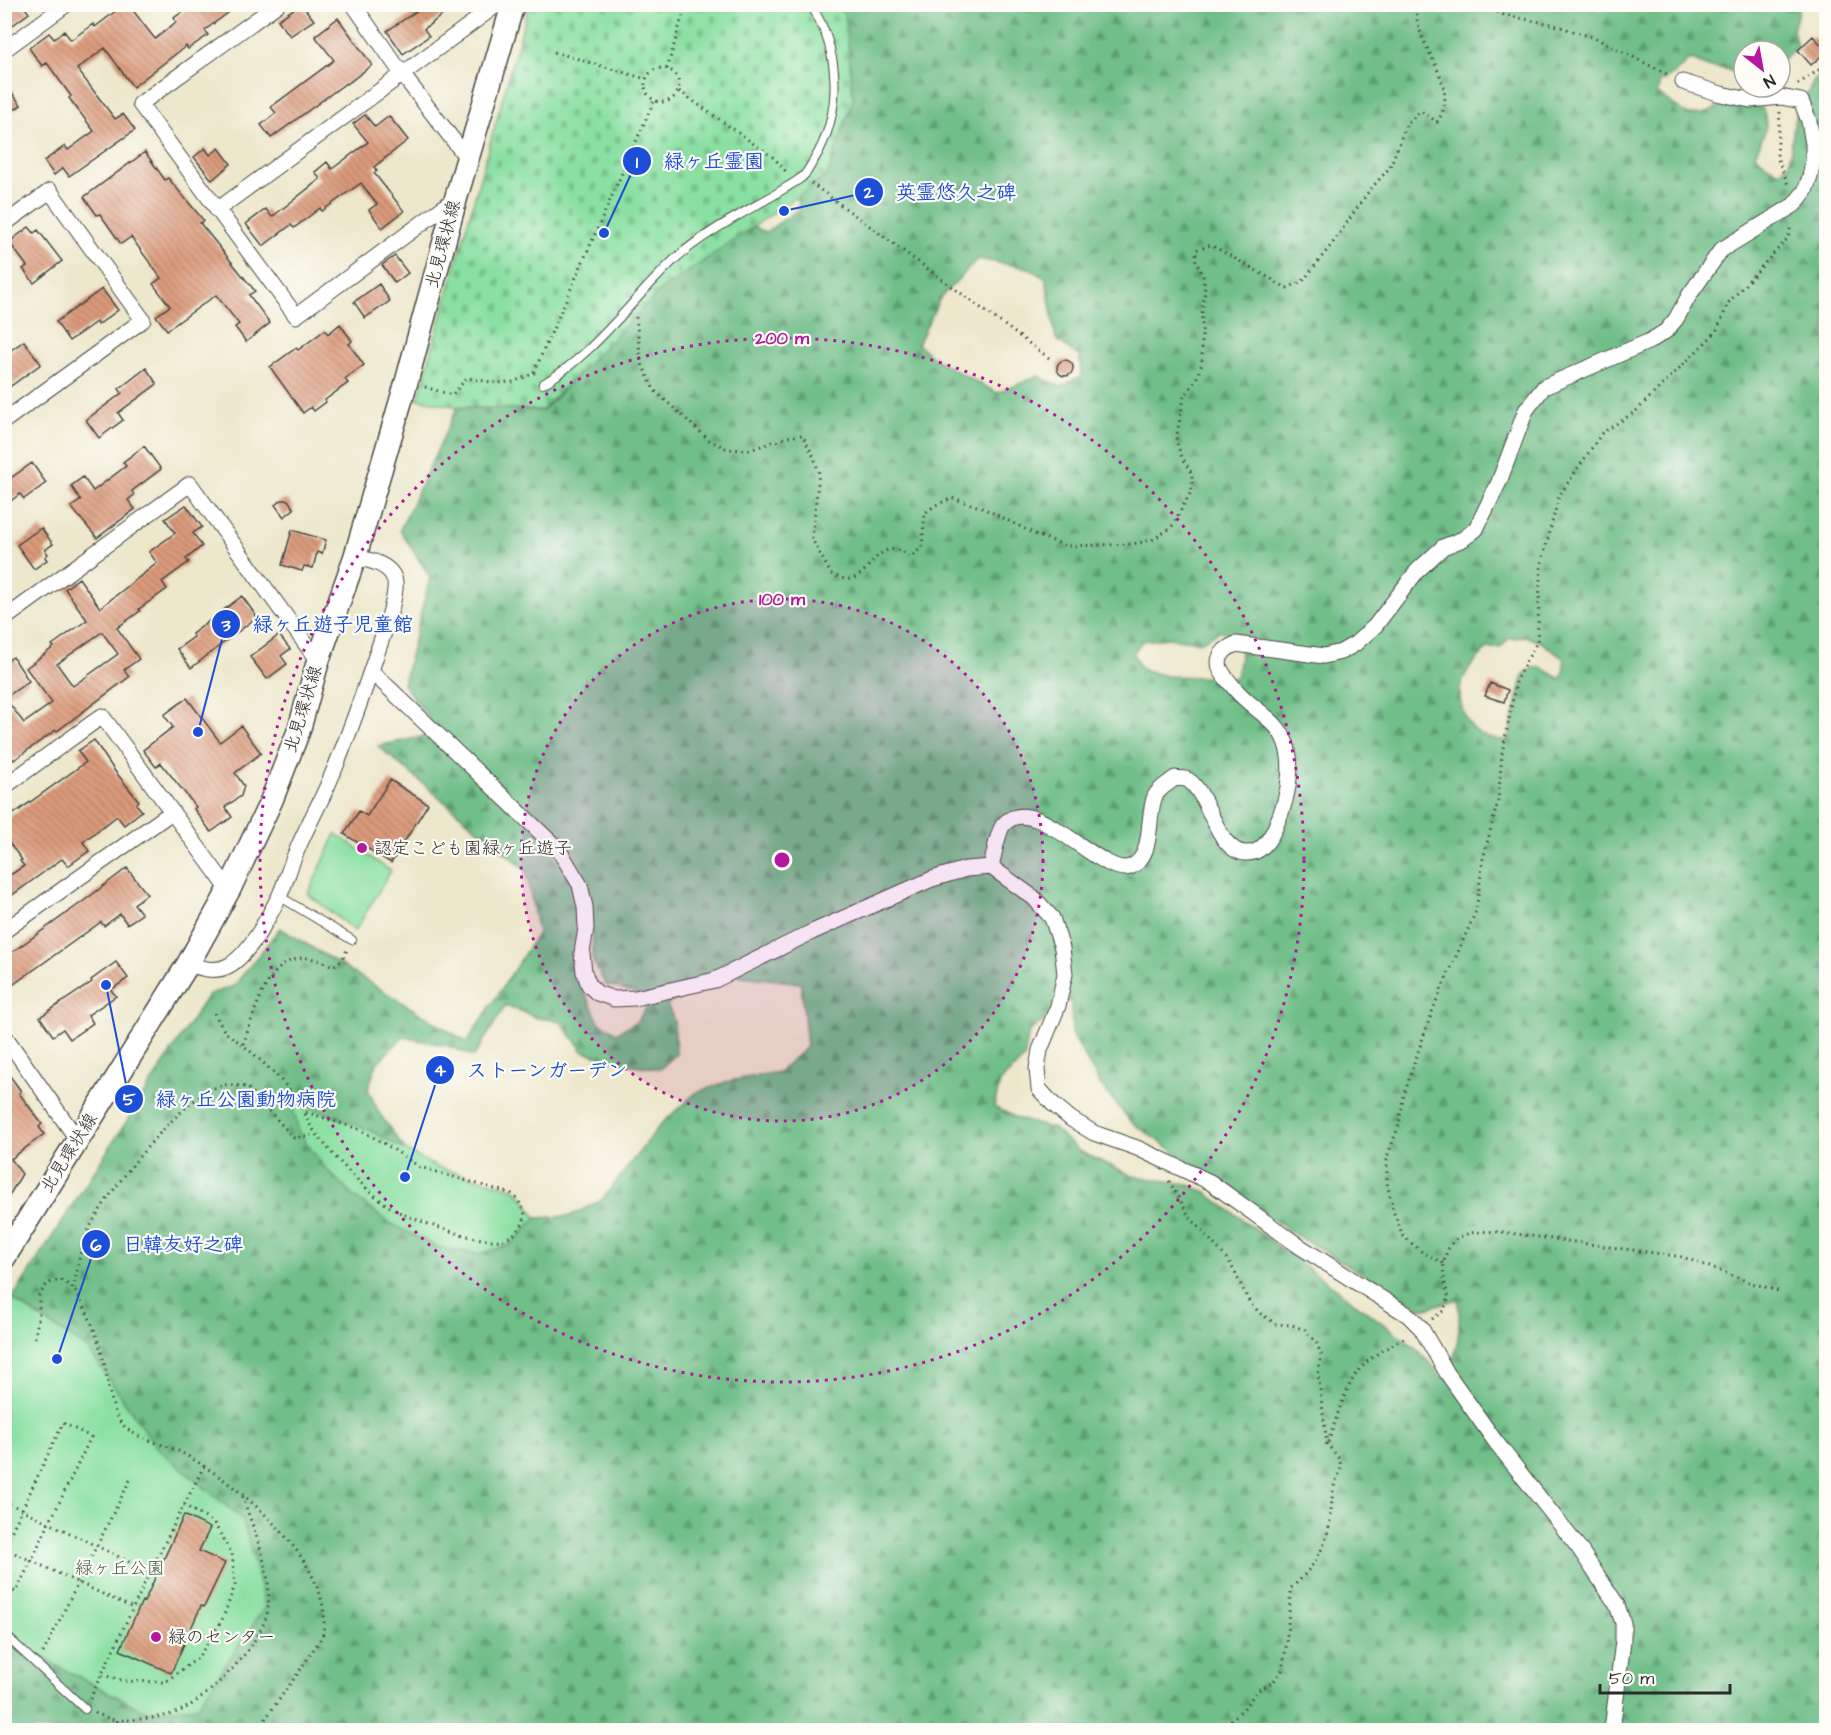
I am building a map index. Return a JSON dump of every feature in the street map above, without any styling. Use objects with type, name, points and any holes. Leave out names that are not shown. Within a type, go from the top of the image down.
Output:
[{"type":"main road","name":"北見環状線","points":[[4,1258],[188,964],[229,890],[272,799],[299,730],[318,661],[355,556],[407,380],[467,158],[513,4]]},
{"type":"street","points":[[4,50],[67,4]]},
{"type":"street","points":[[278,4],[261,9],[140,104],[296,316],[456,198]]},
{"type":"street","points":[[353,4],[402,74],[467,158]]},
{"type":"street","points":[[217,210],[498,4]]},
{"type":"street","points":[[1683,82],[1732,96]]},
{"type":"street","points":[[1745,99],[1760,99]]},
{"type":"street","points":[[991,867],[1000,831],[1004,824],[1023,816],[1051,826],[1078,842],[1100,860],[1118,868],[1128,868],[1139,861],[1145,850],[1155,795],[1175,778],[1187,779],[1195,787],[1223,837],[1233,850],[1247,854],[1259,850],[1270,838],[1281,814],[1290,775],[1290,757],[1275,725],[1244,699],[1220,668],[1220,659],[1225,649],[1236,644],[1324,656],[1341,652],[1355,644],[1375,626],[1417,571],[1443,547],[1462,539],[1476,529],[1498,482],[1526,410],[1544,387],[1650,341],[1665,331],[1676,319],[1690,294],[1721,250],[1794,204],[1805,191],[1813,161],[1813,144],[1809,121],[1801,101],[1791,99]]},
{"type":"street","points":[[4,224],[50,191],[143,320],[4,421]]},
{"type":"street","points":[[4,619],[190,484],[318,661]]},
{"type":"street","points":[[188,964],[209,970],[227,967],[255,938],[279,896],[295,854],[327,788],[388,620],[395,582],[382,566],[355,556]]},
{"type":"street","points":[[371,671],[559,850],[580,885],[585,907],[586,928],[582,953],[584,972],[589,985],[597,993],[614,999],[635,998],[716,980],[812,932],[932,879],[966,869],[991,867],[1034,898],[1052,918],[1062,948],[1065,974],[1058,1006],[1040,1050],[1037,1068],[1039,1089],[1071,1119],[1094,1133],[1137,1148],[1210,1182],[1299,1246],[1408,1315],[1421,1328],[1454,1383],[1495,1441],[1584,1555],[1617,1605],[1623,1623],[1623,1641],[1612,1731]]},
{"type":"street","points":[[4,787],[102,716],[229,890]]},
{"type":"street","points":[[4,931],[172,812]]},
{"type":"street","points":[[4,1035],[77,1139]]},
{"type":"lane","points":[[543,384],[563,372],[677,258],[696,243],[804,177],[823,146],[833,116],[835,93],[830,51],[823,26],[810,4]]},
{"type":"lane","points":[[279,896],[352,940]]},
{"type":"lane","points":[[4,1634],[38,1663],[85,1709]]},
{"type":"path","points":[[667,69],[686,4]]},
{"type":"path","points":[[634,303],[641,362],[654,390],[709,440],[727,449],[750,450],[788,437],[802,435],[814,457],[819,473],[812,539],[831,574],[848,579],[862,575],[883,552],[897,549],[911,557],[922,547],[925,513],[952,498],[983,508],[1040,536],[1067,546],[1133,544],[1152,540],[1171,528],[1192,490],[1192,474],[1181,455],[1176,440],[1184,397],[1196,380],[1202,363],[1202,312],[1205,291],[1203,275],[1196,262],[1196,250],[1211,244],[1287,288],[1303,281],[1369,191],[1390,167],[1407,123],[1421,111],[1437,122],[1444,112],[1445,93],[1440,75],[1418,24],[1416,4]]},
{"type":"path","points":[[1481,4],[1504,15],[1551,24],[1595,38],[1683,82]]},
{"type":"path","points":[[554,52],[646,79]]},
{"type":"path","points":[[1792,88],[1827,64]]},
{"type":"path","points":[[655,69],[667,69],[674,72],[678,78],[679,92],[675,97],[663,103],[654,100],[646,93],[646,79],[655,69]]},
{"type":"path","points":[[679,92],[774,158],[796,182]]},
{"type":"path","points":[[1443,1263],[1422,1252],[1403,1236],[1394,1213],[1387,1183],[1388,1157],[1398,1128],[1403,1099],[1413,1066],[1435,1004],[1476,911],[1483,859],[1498,801],[1502,754],[1517,678],[1537,642],[1541,565],[1560,496],[1602,433],[1635,412],[1716,332],[1729,302],[1788,238],[1794,204],[1788,182],[1777,157],[1781,99]]},
{"type":"path","points":[[423,386],[452,395],[467,378],[497,383],[513,382],[534,372],[654,100]]},
{"type":"path","points":[[804,177],[1049,358]]},
{"type":"path","points":[[534,372],[543,384]]},
{"type":"path","points":[[243,1045],[259,1000],[275,971],[287,961],[304,957],[333,966],[342,960],[352,940]]},
{"type":"path","points":[[214,1013],[225,1032],[265,1063],[306,1112],[308,1121],[318,1136],[355,1178],[395,1210],[449,1231],[487,1239],[500,1240],[520,1229],[525,1213],[512,1194],[420,1167],[358,1129],[306,1112]]},
{"type":"path","points":[[74,1289],[78,1262],[89,1228],[116,1184],[160,1133],[207,1092],[224,1085],[247,1087],[294,1138],[311,1135]]},
{"type":"path","points":[[1171,1164],[1169,1180],[1176,1196],[1229,1261],[1250,1303],[1276,1324],[1305,1330],[1316,1342],[1321,1354],[1318,1374],[1327,1444],[1340,1460],[1341,1470],[1331,1493],[1330,1523],[1325,1543],[1304,1577],[1291,1588],[1282,1670],[1273,1682],[1257,1691],[1229,1722],[1210,1731]]},
{"type":"path","points":[[1327,1444],[1349,1388],[1360,1369],[1386,1348],[1421,1328],[1443,1311],[1449,1298],[1443,1281],[1443,1263],[1449,1248],[1462,1236],[1477,1232],[1502,1232],[1683,1257],[1781,1292]]},
{"type":"path","points":[[35,1338],[39,1295],[48,1283],[61,1280],[74,1289],[88,1317],[103,1356],[109,1390],[119,1419],[135,1435],[181,1452],[241,1491],[292,1545],[310,1571],[324,1608],[323,1635],[258,1731]]},
{"type":"path","points":[[4,1587],[16,1592],[32,1561],[91,1437],[63,1423],[4,1547],[32,1561],[78,1583],[133,1608]]},
{"type":"path","points":[[4,1460],[9,1449]]},
{"type":"path","points":[[133,1731],[116,1721],[85,1709],[150,1572],[204,1466]]},
{"type":"path","points":[[38,1663],[130,1478]]},
{"type":"path","points":[[116,1721],[147,1719],[183,1710],[219,1683],[243,1657],[258,1633],[268,1611],[268,1582],[261,1550],[241,1491]]},
{"type":"path","points":[[4,1501],[150,1572]]},
{"type":"path","points":[[101,1675],[126,1681],[165,1682],[198,1658],[223,1618],[235,1585],[232,1554],[214,1522],[184,1505]]},
{"type":"green space","points":[[529,5],[837,5],[845,15],[853,99],[827,176],[661,290],[542,410],[458,407],[418,399]]},
{"type":"green space","points":[[830,5],[1800,5],[1793,30],[1797,47],[1792,51],[1792,39],[1732,39],[1732,71],[1708,67],[1690,59],[1674,74],[1659,83],[1658,94],[1689,115],[1704,114],[1728,101],[1762,108],[1766,126],[1755,154],[1779,172],[1789,164],[1795,117],[1814,81],[1826,71],[1826,1730],[5,1730],[4,1639],[145,1711],[243,1520],[156,1447],[88,1349],[12,1299],[208,995],[234,986],[280,928],[467,1042],[538,933],[526,870],[378,746],[440,733],[403,684],[430,577],[400,530],[457,408],[543,411],[658,289],[751,226],[766,232],[799,209],[798,192]],"holes":[[[978,259],[1029,268],[1046,279],[1056,339],[1080,357],[1081,376],[1061,387],[1038,376],[997,393],[936,360],[918,344],[940,298]],[[1220,631],[1238,635],[1241,653],[1236,678],[1166,676],[1141,669],[1133,653],[1142,641],[1168,638],[1200,642]],[[1527,637],[1541,642],[1564,659],[1564,673],[1560,679],[1542,668],[1532,668],[1524,674],[1508,740],[1500,740],[1477,732],[1467,721],[1460,699],[1460,691],[1466,673],[1487,648],[1500,648],[1509,638]],[[593,929],[592,959],[606,985],[633,992],[649,1003],[638,1021],[616,1033],[599,1022],[580,983],[574,953],[577,934]],[[715,973],[801,983],[807,1047],[778,1072],[730,1081],[697,1092],[661,1124],[602,1200],[570,1216],[536,1218],[510,1245],[478,1254],[437,1247],[388,1222],[352,1195],[321,1163],[339,1118],[369,1130],[407,1152],[379,1113],[368,1089],[377,1063],[403,1037],[444,1045],[474,1056],[506,1005],[538,1018],[560,1021],[583,1051],[621,1063],[660,1069],[676,1054],[674,1021],[667,1004],[690,995]],[[1071,999],[1072,1034],[1100,1084],[1131,1122],[1294,1234],[1423,1309],[1458,1299],[1458,1340],[1453,1360],[1444,1379],[1416,1348],[1205,1192],[1187,1184],[1133,1176],[1079,1151],[1054,1129],[1021,1120],[994,1107],[1000,1082],[1024,1059],[1029,1032]]]},
{"type":"green space","points":[[336,834],[391,871],[355,931],[308,894]]},
{"type":"green space","points":[[305,1105],[369,1130],[436,1167],[513,1188],[526,1201],[536,1218],[510,1245],[478,1254],[437,1247],[388,1222],[352,1195],[321,1163],[299,1132],[293,1108]]},
{"type":"green space","name":"緑ヶ丘公園","points":[[12,1299],[88,1349],[156,1447],[243,1520],[265,1607],[197,1707],[145,1711],[5,1639],[4,1310]]},
{"type":"building","points":[[4,4],[22,4],[29,13],[13,25],[4,13]]},
{"type":"building","points":[[128,4],[155,39],[176,22],[174,18],[193,4],[240,4],[205,30],[208,35],[188,49],[186,46],[133,87],[105,48],[77,69],[115,119],[123,114],[135,130],[69,176],[63,168],[54,175],[44,161],[65,146],[68,150],[94,131],[69,98],[71,96],[47,63],[42,66],[29,48],[49,33],[54,39],[64,31],[71,40],[93,24],[95,27]]},
{"type":"building","points":[[301,4],[314,20],[290,36],[278,20]]},
{"type":"building","points":[[414,4],[457,4],[424,29],[429,36],[403,54],[387,31],[418,10]]},
{"type":"building","points":[[338,18],[372,65],[271,138],[261,125],[276,113],[271,107],[334,60],[315,36]]},
{"type":"building","points":[[1813,36],[1827,51],[1811,65],[1798,50]]},
{"type":"building","points":[[4,82],[21,105],[4,117]]},
{"type":"building","points":[[365,115],[375,127],[389,116],[408,140],[374,167],[377,171],[374,173],[404,211],[382,228],[369,210],[377,204],[361,183],[322,211],[320,208],[294,228],[291,225],[263,246],[246,224],[266,209],[272,217],[320,179],[315,172],[327,162],[332,169],[368,142],[353,124]]},
{"type":"building","points":[[205,148],[210,155],[219,148],[231,164],[212,180],[194,157]]},
{"type":"building","points":[[145,152],[165,180],[168,178],[204,221],[200,223],[255,291],[249,295],[270,323],[246,342],[235,327],[239,324],[216,295],[167,330],[156,316],[170,306],[153,284],[161,278],[131,237],[121,244],[100,214],[97,215],[84,197]]},
{"type":"building","points":[[29,227],[34,233],[38,230],[62,261],[34,283],[23,269],[27,266],[9,242]]},
{"type":"building","points":[[395,256],[408,273],[395,283],[382,265]]},
{"type":"building","points":[[379,284],[390,301],[365,318],[354,302]]},
{"type":"building","points":[[102,289],[118,310],[98,325],[96,322],[69,341],[56,322]]},
{"type":"building","points":[[340,324],[352,341],[349,344],[364,365],[345,379],[348,383],[325,400],[326,402],[314,411],[311,407],[303,413],[270,367],[325,330],[328,334]]},
{"type":"building","points":[[24,341],[41,364],[4,391],[4,355]]},
{"type":"building","points":[[1062,360],[1068,360],[1073,368],[1071,374],[1062,376],[1057,371],[1057,365]]},
{"type":"building","points":[[146,368],[157,384],[118,413],[123,420],[99,438],[86,420],[122,393],[119,389]]},
{"type":"building","points":[[144,446],[161,469],[132,491],[134,495],[128,500],[135,509],[97,538],[71,507],[81,500],[71,486],[83,477],[93,491],[126,466],[123,462]]},
{"type":"building","points":[[32,463],[46,483],[24,499],[20,494],[4,506],[4,483]]},
{"type":"building","points":[[282,500],[288,500],[294,509],[284,517],[275,505]]},
{"type":"building","points":[[186,505],[202,527],[193,533],[202,546],[186,559],[189,562],[162,582],[167,589],[117,628],[139,659],[124,670],[129,677],[14,760],[4,747],[4,663],[13,657],[29,681],[5,698],[24,723],[52,703],[26,668],[54,647],[52,645],[87,620],[65,589],[79,578],[100,608],[157,563],[149,552],[175,533],[165,519]],"holes":[[[102,632],[118,654],[73,686],[57,664]]]},
{"type":"building","points":[[41,528],[53,544],[45,550],[48,554],[45,557],[47,560],[34,569],[17,545]]},
{"type":"building","points":[[292,530],[326,540],[322,554],[317,552],[313,568],[304,566],[302,571],[282,565]]},
{"type":"building","points":[[242,596],[257,617],[191,668],[177,649],[194,637],[192,634]]},
{"type":"building","points":[[279,635],[290,649],[281,656],[287,664],[267,679],[250,657]]},
{"type":"building","points":[[1490,683],[1508,690],[1504,702],[1485,696]]},
{"type":"building","points":[[187,698],[220,742],[241,726],[261,753],[235,773],[244,786],[241,796],[225,807],[232,817],[211,832],[194,809],[196,807],[161,763],[156,767],[143,750],[173,727],[164,715]]},
{"type":"building","points":[[94,740],[139,801],[136,804],[142,811],[124,825],[117,816],[83,842],[89,851],[68,866],[62,859],[4,901],[4,879],[24,866],[4,836],[4,821],[86,762],[78,751]]},
{"type":"building","points":[[390,780],[428,804],[391,863],[344,834],[359,811],[367,816]]},
{"type":"building","points":[[127,868],[147,894],[134,904],[142,914],[127,924],[120,914],[104,926],[101,922],[4,991],[4,958]]},
{"type":"building","points":[[116,962],[128,978],[111,990],[116,996],[88,1015],[93,1023],[70,1039],[63,1029],[53,1036],[40,1017],[92,982],[91,980]]},
{"type":"building","points":[[4,1068],[42,1124],[39,1127],[44,1134],[11,1159],[22,1174],[4,1204]]},
{"type":"building","points":[[184,1515],[210,1528],[199,1551],[225,1563],[204,1607],[201,1606],[171,1673],[120,1650]]},
{"type":"place","name":"英霊悠久之碑","points":[[784,211]]},
{"type":"place","name":"緑ヶ丘霊園","points":[[604,233]]},
{"type":"place","name":"緑ヶ丘遊子児童館","points":[[198,732]]},
{"type":"place","name":"認定こども園緑ヶ丘遊子","points":[[362,848]]},
{"type":"place","name":"緑ヶ丘公園動物病院","points":[[106,985]]},
{"type":"place","name":"ストーンガーデン","points":[[405,1177]]},
{"type":"place","name":"日韓友好之碑","points":[[57,1359]]},
{"type":"place","name":"緑のセンター","points":[[156,1637]]}]
